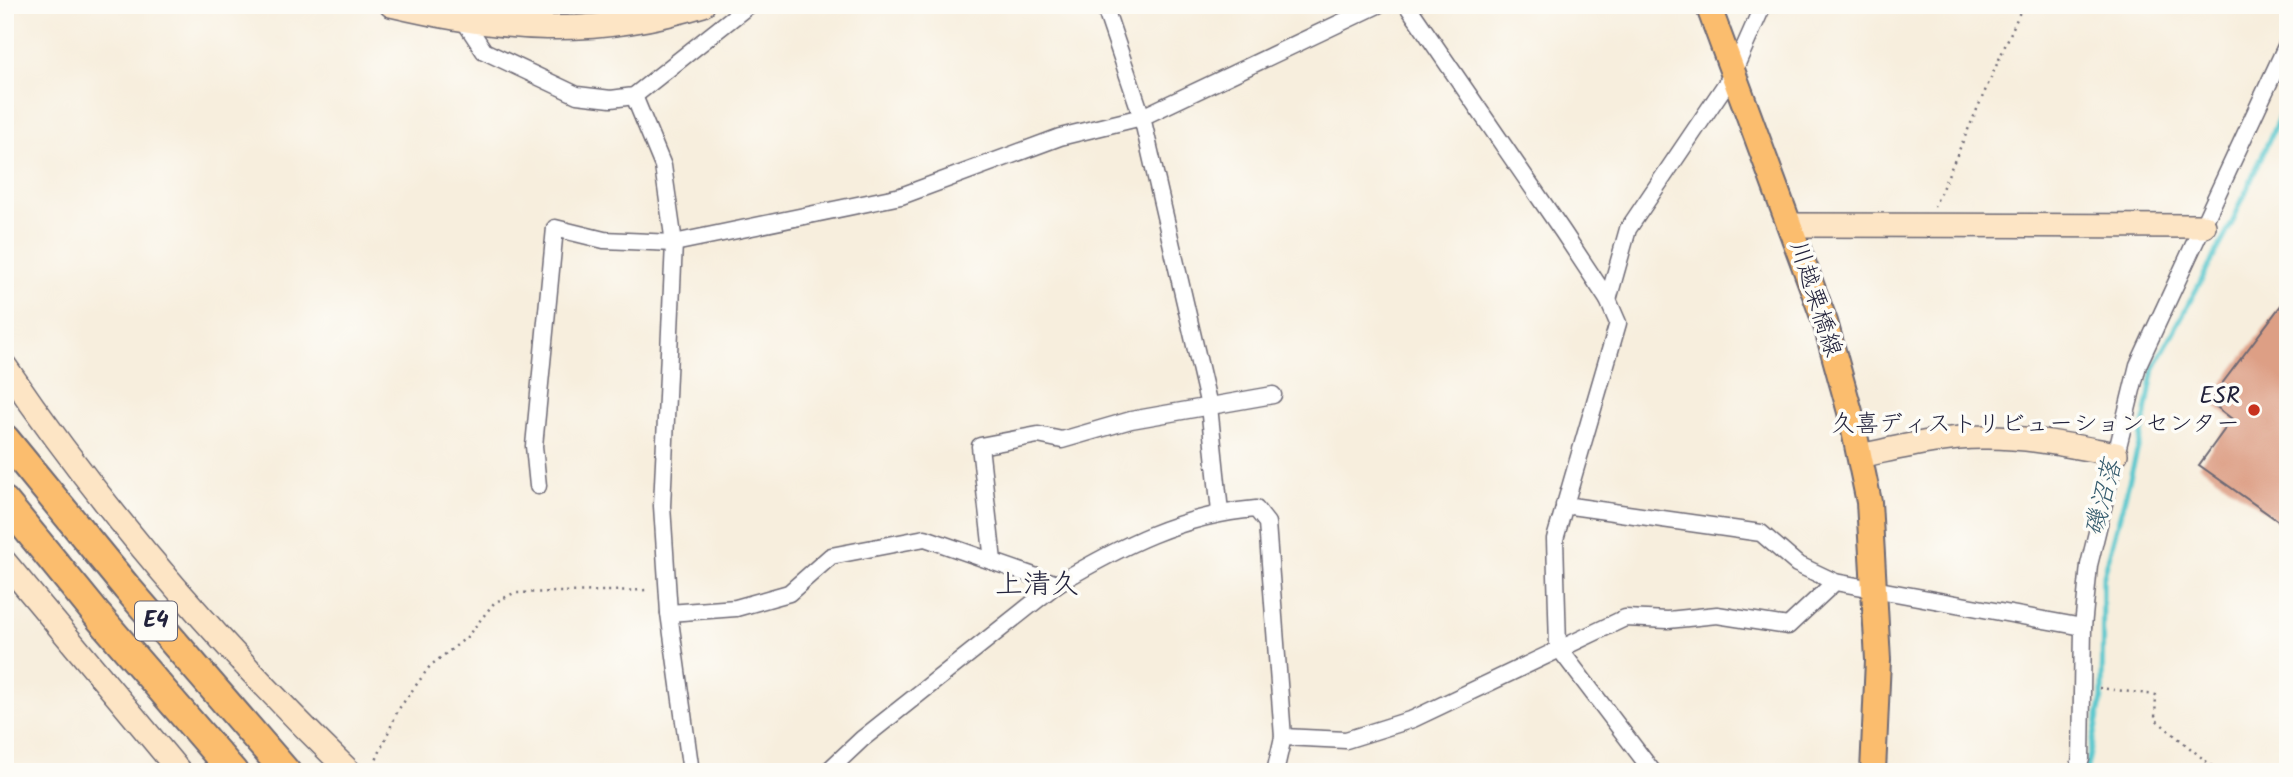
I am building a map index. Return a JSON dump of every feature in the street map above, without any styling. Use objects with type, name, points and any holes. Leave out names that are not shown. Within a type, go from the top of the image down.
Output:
[{"type":"highway","name":"E4","points":[[5,439],[127,588],[286,772]]},
{"type":"highway","name":"E4","points":[[5,502],[97,616],[233,772]]},
{"type":"main road","name":"川越栗橋線","points":[[1708,5],[1825,322],[1869,502],[1878,660],[1873,772]]},
{"type":"street","points":[[391,5],[465,22],[503,27],[579,29],[645,20],[703,5]]},
{"type":"street","points":[[465,22],[484,51],[577,95],[611,99],[634,96],[749,5]]},
{"type":"street","points":[[1104,5],[1142,117],[1209,406],[1220,512]]},
{"type":"street","points":[[538,486],[534,446],[555,228],[604,240],[674,243],[901,196],[1060,137],[1142,117],[1378,5]]},
{"type":"street","points":[[1407,5],[1608,300],[1618,323],[1555,539],[1558,648],[1653,772]]},
{"type":"street","points":[[1608,300],[1628,229],[1732,75],[1763,5]]},
{"type":"street","points":[[2077,772],[2081,759],[2083,627],[2089,565],[2138,365],[2288,43]]},
{"type":"street","points":[[634,96],[663,166],[674,243],[662,506],[669,613],[691,772]]},
{"type":"street","points":[[1790,225],[2204,226]]},
{"type":"street","points":[[5,366],[60,447],[135,539],[230,648],[350,772]]},
{"type":"street","points":[[993,561],[980,446],[1038,435],[1062,440],[1131,420],[1273,395]]},
{"type":"street","points":[[1859,456],[1919,444],[1980,437],[2033,440],[2116,454]]},
{"type":"street","points":[[1564,505],[1761,533],[1797,564],[1835,582],[2083,627]]},
{"type":"street","points":[[827,772],[862,739],[1057,584],[1124,544],[1179,523],[1220,512],[1256,509],[1266,523],[1283,737],[1275,772]]},
{"type":"street","points":[[669,613],[736,608],[789,593],[831,556],[925,538],[1057,584]]},
{"type":"street","points":[[5,562],[180,772]]},
{"type":"street","points":[[1283,737],[1346,740],[1413,719],[1625,618],[1668,620],[1717,615],[1788,626],[1835,582]]},
{"type":"street","points":[[317,739],[333,772]]},
{"type":"path","points":[[1927,225],[2023,5]]},
{"type":"path","points":[[371,772],[398,710],[430,666],[466,638],[502,597],[513,593],[667,590]]},
{"type":"path","points":[[2099,688],[2156,695],[2155,719],[2219,772]]},
{"type":"building","name":"ESR 久喜ディストリビューションセンター","points":[[2288,296],[2288,528],[2199,465],[2232,419],[2209,401]]},
{"type":"waterway","name":"磯沼落","points":[[2086,772],[2102,698],[2103,579],[2143,429],[2154,368],[2231,225],[2288,97]]},
{"type":"place","name":"ESR 久喜ディストリビューションセンター","points":[[2254,410]]},
{"type":"district","name":"上清久","points":[[1037,585]]}]
